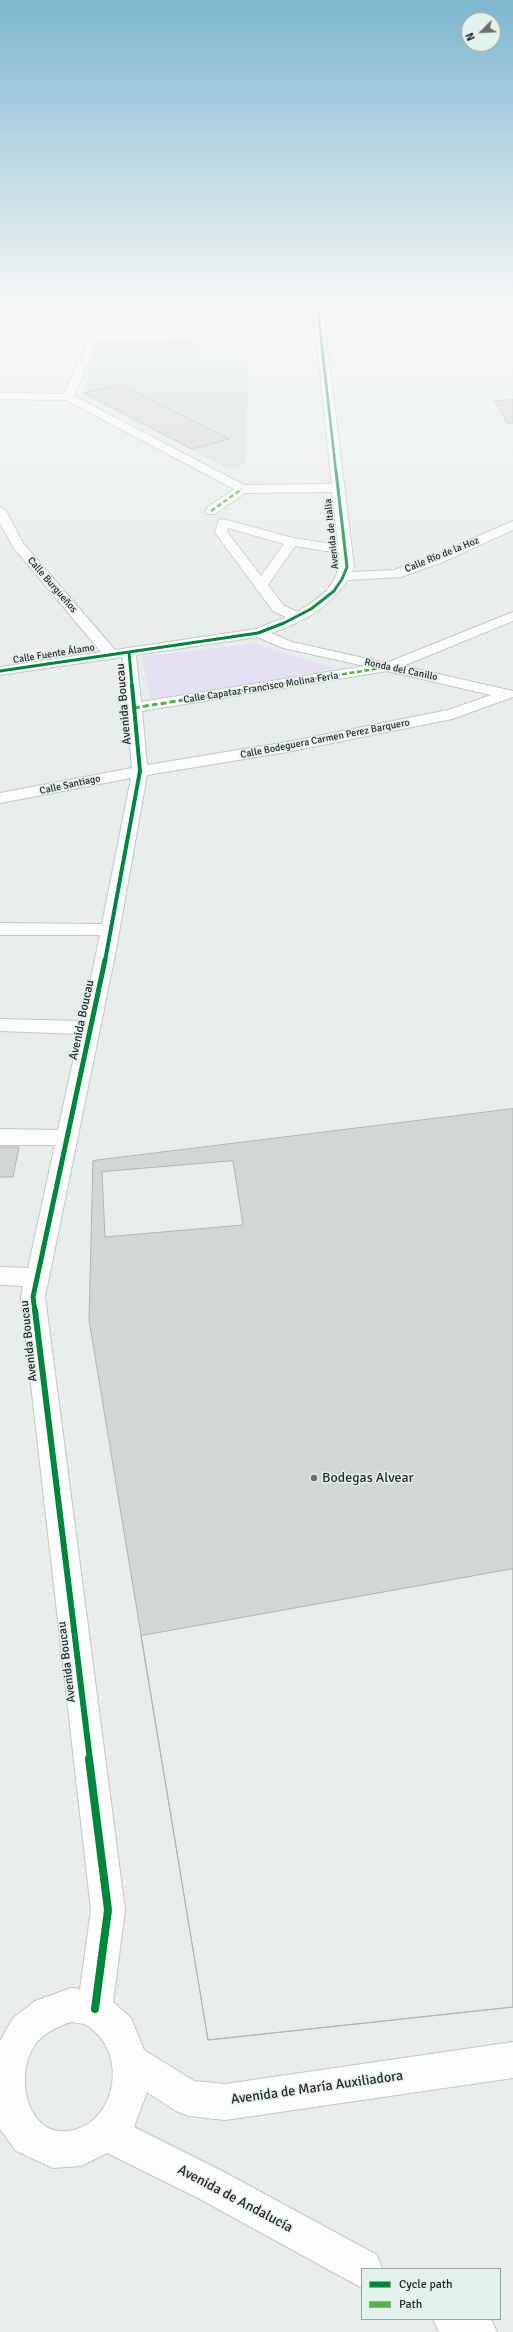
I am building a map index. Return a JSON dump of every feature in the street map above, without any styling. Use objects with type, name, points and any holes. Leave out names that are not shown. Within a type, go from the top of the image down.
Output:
[{"type":"street","points":[[96,412],[242,489],[336,488]]},
{"type":"street","name":"Avenida de Italia","points":[[120,653],[258,633],[296,617],[321,602],[338,587],[345,576],[347,567],[336,488],[328,412]]},
{"type":"street","points":[[211,510],[242,489]]},
{"type":"street","points":[[202,501],[223,524],[292,542],[345,550]]},
{"type":"street","name":"Calle Burgueños","points":[[0,512],[14,538],[120,653]]},
{"type":"street","points":[[223,524],[221,532],[278,608],[296,617]]},
{"type":"street","name":"Calle Río de la Hoz","points":[[345,576],[396,574],[438,559],[513,525]]},
{"type":"street","points":[[0,540],[14,538]]},
{"type":"street","points":[[261,585],[292,542]]},
{"type":"street","points":[[388,667],[513,616]]},
{"type":"street","name":"Ronda del Canillo","points":[[258,633],[288,645],[510,694]]},
{"type":"street","name":"Calle Fuente Álamo","points":[[0,671],[120,653]]},
{"type":"street","name":"Avenida Boucau","points":[[95,2010],[108,1910],[33,1297],[110,930],[140,770],[134,708],[120,653]]},
{"type":"street","name":"Calle Capataz Francisco Molina Feria","points":[[134,708],[388,667]]},
{"type":"street","name":"Calle Bodeguera Carmen Perez Barquero","points":[[140,770],[288,747],[452,714],[510,694]]},
{"type":"street","name":"Calle Santiago","points":[[0,798],[140,770]]},
{"type":"street","points":[[0,929],[110,930]]},
{"type":"street","points":[[0,1025],[90,1028]]},
{"type":"street","points":[[0,1137],[66,1138]]},
{"type":"street","points":[[0,1276],[37,1277]]},
{"type":"street","points":[[71,2005],[95,2010],[119,2030],[131,2062],[130,2088],[122,2113],[106,2133],[81,2148],[53,2150],[29,2138],[12,2115],[3,2086],[11,2056],[25,2030],[46,2013],[71,2005]]},
{"type":"street","name":"Avenida de María Auxiliadora","points":[[131,2062],[189,2098],[224,2102],[513,2060]]},
{"type":"street","name":"Avenida de Andalucía","points":[[106,2133],[211,2185],[361,2268]]},
{"type":"street","points":[[455,2320],[477,2332]]},
{"type":"shaded area","points":[[116,412],[247,412],[245,464],[229,469]]},
{"type":"shaded area","points":[[256,643],[276,651],[334,668],[191,696],[195,692],[151,700],[142,657]]},
{"type":"building","points":[[121,412],[175,412],[229,439],[192,449]]},
{"type":"building","points":[[501,412],[513,412],[513,423],[507,423]]},
{"type":"building","name":"Bodegas Alvear","points":[[513,1109],[513,2007],[208,2040],[89,1320],[93,1161]]},
{"type":"building","points":[[0,1147],[19,1147],[13,1177],[0,1177]]},
{"type":"building","points":[[233,1161],[243,1225],[105,1237],[102,1172]]},
{"type":"building","points":[[513,1569],[513,2007],[208,2040],[141,1636]]},
{"type":"marked path","points":[[211,511],[242,489]]},
{"type":"marked path","points":[[134,708],[388,667]]},
{"type":"cycle path","points":[[0,671],[258,633],[298,617],[323,601],[334,591],[342,579],[347,567],[329,412]]},
{"type":"cycle path","points":[[95,2009],[108,1910],[33,1297],[106,955],[140,771],[129,652]]},
{"type":"place","name":"Bodegas Alvear","points":[[314,1478]]}]
